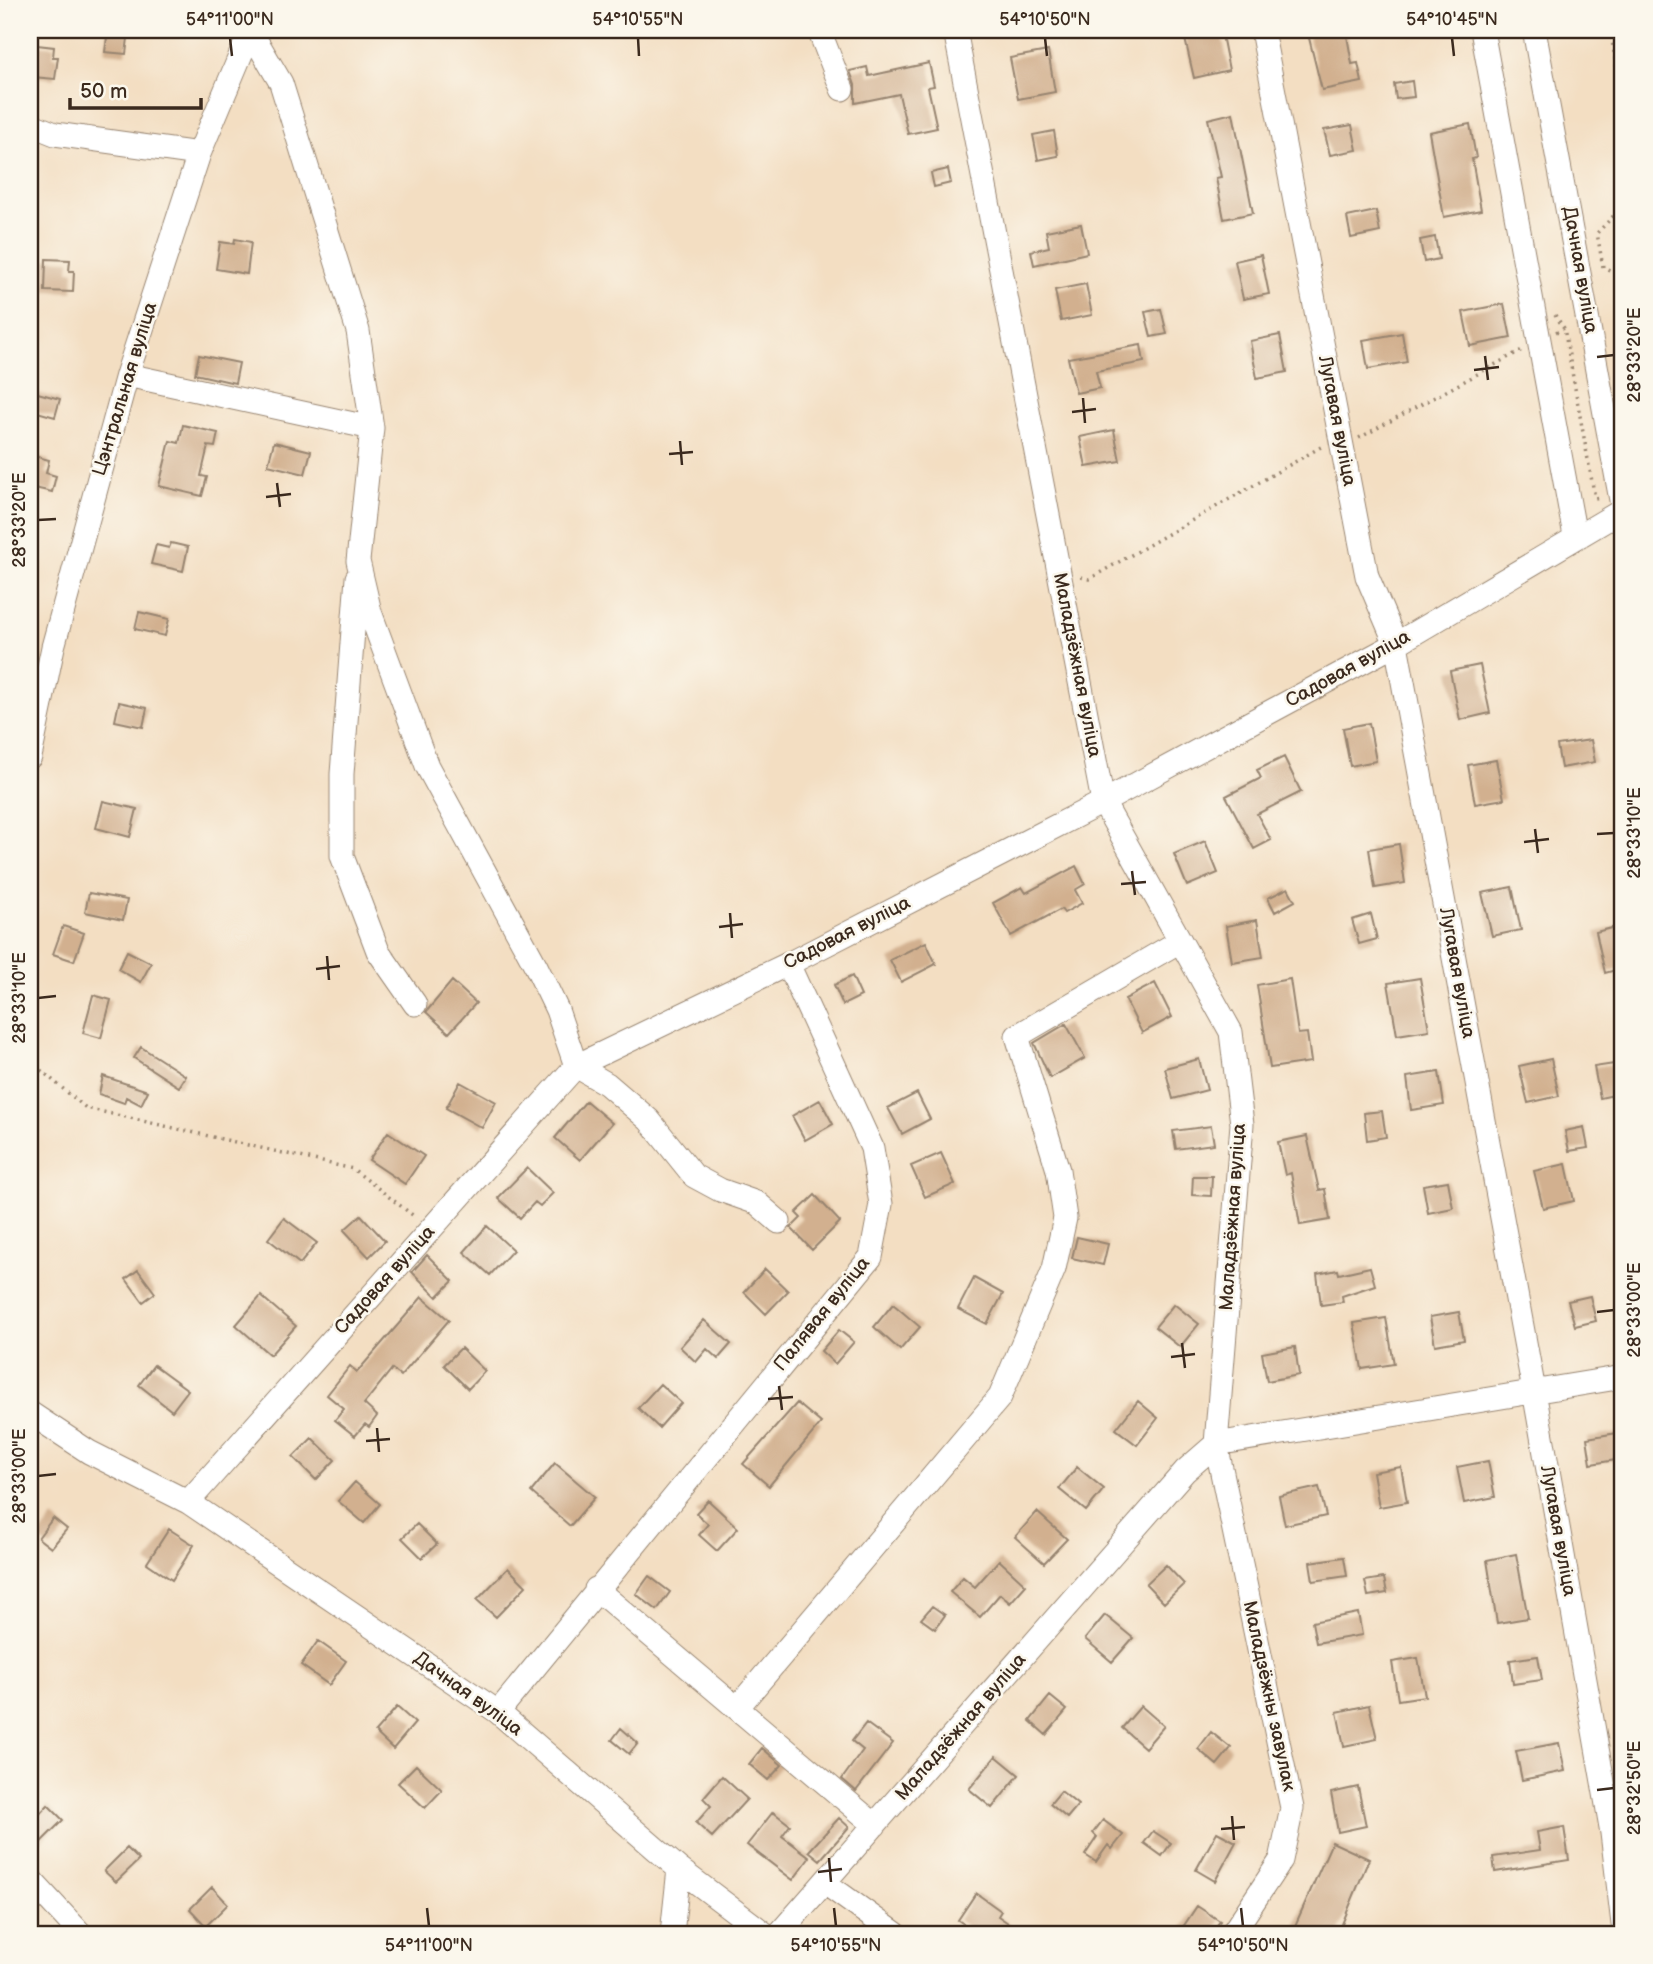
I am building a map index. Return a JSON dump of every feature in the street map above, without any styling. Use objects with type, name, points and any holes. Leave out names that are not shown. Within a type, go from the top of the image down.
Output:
[{"type":"street","points":[[250,30],[281,83],[358,331],[372,428],[358,561],[345,735],[342,856],[378,951],[415,1004]]},
{"type":"street","name":"Цэнтральная вуліца","points":[[30,757],[53,647],[127,375],[199,154],[250,30]]},
{"type":"street","points":[[819,30],[842,89]]},
{"type":"street","name":"Маладзёжная вуліца","points":[[779,1934],[1185,1471],[1216,1444],[1242,1124],[1231,1032],[1104,802],[955,30]]},
{"type":"street","name":"Лугавая вуліца","points":[[1262,30],[1367,576],[1396,644],[1534,1391],[1612,1833],[1623,1924]]},
{"type":"street","points":[[1482,30],[1575,536]]},
{"type":"street","name":"Дачная вуліца","points":[[1534,30],[1623,506]]},
{"type":"street","points":[[30,124],[55,134],[199,154]]},
{"type":"street","points":[[127,375],[372,428]]},
{"type":"street","name":"Садовая вуліца","points":[[188,1502],[576,1066],[788,964],[1104,802],[1396,644],[1623,506]]},
{"type":"street","points":[[358,561],[370,612],[427,766],[547,988],[576,1066],[607,1084],[649,1120],[694,1176],[720,1190],[757,1203],[779,1222]]},
{"type":"street","points":[[737,1707],[1000,1397],[1054,1269],[1065,1218],[1058,1170],[1017,1037],[1180,941]]},
{"type":"street","name":"Палявая вуліца","points":[[498,1712],[596,1588],[871,1257],[881,1205],[872,1147],[788,964]]},
{"type":"street","points":[[1216,1444],[1623,1377]]},
{"type":"street","name":"Дачная вуліца","points":[[30,1413],[89,1452],[188,1502],[498,1712],[679,1869],[765,1934]]},
{"type":"street","name":"Маладзёжны завулак","points":[[1216,1444],[1292,1808],[1281,1860],[1232,1934]]},
{"type":"street","points":[[596,1588],[875,1825]]},
{"type":"street","points":[[671,1934],[679,1869]]},
{"type":"street","points":[[30,1880],[81,1934]]},
{"type":"street","points":[[825,1883],[896,1934]]},
{"type":"path","points":[[1610,30],[1623,101]]},
{"type":"path","points":[[1623,206],[1597,233],[1603,267],[1623,276]]},
{"type":"path","points":[[1073,575],[1089,579],[1328,443],[1360,438],[1564,328],[1595,498],[1623,506]]},
{"type":"path","points":[[30,1061],[86,1108],[353,1169],[431,1229]]},
{"type":"building","points":[[108,30],[129,30],[126,54],[105,52]]},
{"type":"building","points":[[1183,30],[1221,30],[1229,70],[1194,78]]},
{"type":"building","points":[[1307,30],[1346,30],[1352,64],[1358,63],[1362,82],[1322,90]]},
{"type":"building","points":[[37,45],[54,47],[53,57],[58,57],[55,79],[33,77]]},
{"type":"building","points":[[1048,51],[1055,92],[1018,99],[1010,58]]},
{"type":"building","points":[[929,63],[934,86],[928,87],[937,128],[908,134],[899,94],[855,103],[855,85],[850,71],[867,67],[869,76]]},
{"type":"building","points":[[1412,81],[1414,97],[1396,99],[1394,84]]},
{"type":"building","points":[[1233,113],[1253,213],[1224,219],[1216,178],[1221,177],[1208,119]]},
{"type":"building","points":[[1470,124],[1476,158],[1472,159],[1481,210],[1444,217],[1429,132]]},
{"type":"building","points":[[1352,125],[1357,150],[1330,155],[1324,130]]},
{"type":"building","points":[[1054,131],[1058,156],[1038,160],[1033,135]]},
{"type":"building","points":[[948,169],[951,183],[934,187],[931,173]]},
{"type":"building","points":[[1376,211],[1380,232],[1351,238],[1347,217]]},
{"type":"building","points":[[1081,224],[1087,253],[1034,265],[1031,251],[1049,247],[1046,231]]},
{"type":"building","points":[[1435,237],[1439,259],[1424,262],[1420,240]]},
{"type":"building","points":[[235,239],[251,242],[247,274],[216,269],[220,242],[234,244]]},
{"type":"building","points":[[1261,255],[1269,294],[1243,299],[1235,261]]},
{"type":"building","points":[[46,259],[70,260],[69,271],[74,271],[73,292],[45,291]]},
{"type":"building","points":[[1086,284],[1092,315],[1061,321],[1055,290]]},
{"type":"building","points":[[1504,304],[1511,338],[1470,346],[1463,312]]},
{"type":"building","points":[[1161,309],[1167,334],[1151,337],[1145,312]]},
{"type":"building","points":[[1402,333],[1407,362],[1368,369],[1363,340]]},
{"type":"building","points":[[1280,335],[1287,372],[1257,378],[1250,341]]},
{"type":"building","points":[[1141,345],[1144,362],[1096,371],[1100,388],[1076,393],[1068,358]]},
{"type":"building","points":[[199,355],[239,363],[235,383],[195,374]]},
{"type":"building","points":[[30,391],[60,399],[55,417],[30,410]]},
{"type":"building","points":[[183,425],[218,433],[215,447],[208,446],[201,476],[207,477],[202,496],[159,486],[170,441],[179,443]]},
{"type":"building","points":[[1114,430],[1120,461],[1086,467],[1080,437]]},
{"type":"building","points":[[274,442],[311,451],[305,474],[268,465]]},
{"type":"building","points":[[30,455],[49,460],[46,473],[56,476],[52,492],[30,487]]},
{"type":"building","points":[[171,543],[188,547],[183,571],[151,564],[156,545],[169,548]]},
{"type":"building","points":[[139,612],[169,619],[165,636],[135,629]]},
{"type":"building","points":[[1480,665],[1490,713],[1460,720],[1450,671]]},
{"type":"building","points":[[119,702],[147,708],[143,727],[115,721]]},
{"type":"building","points":[[1369,723],[1376,761],[1350,766],[1343,728]]},
{"type":"building","points":[[1591,740],[1595,762],[1561,768],[1557,745]]},
{"type":"building","points":[[1284,757],[1301,792],[1257,814],[1271,840],[1254,849],[1226,796],[1261,778],[1257,770]]},
{"type":"building","points":[[1496,760],[1504,799],[1475,804],[1468,765]]},
{"type":"building","points":[[103,801],[137,809],[130,837],[96,828]]},
{"type":"building","points":[[1205,841],[1218,873],[1187,886],[1174,854]]},
{"type":"building","points":[[1399,844],[1405,883],[1375,888],[1369,849]]},
{"type":"building","points":[[1076,866],[1085,884],[1075,890],[1082,903],[1064,913],[1061,909],[1011,936],[993,903],[1022,887],[1026,893]]},
{"type":"building","points":[[1512,887],[1521,930],[1492,936],[1482,893]]},
{"type":"building","points":[[1288,888],[1295,901],[1275,912],[1268,898]]},
{"type":"building","points":[[89,893],[127,900],[123,920],[85,912]]},
{"type":"building","points":[[1371,914],[1377,939],[1359,944],[1352,920]]},
{"type":"building","points":[[1257,920],[1263,957],[1232,962],[1226,926]]},
{"type":"building","points":[[1623,925],[1623,968],[1605,973],[1596,932]]},
{"type":"building","points":[[63,926],[84,933],[74,961],[53,954]]},
{"type":"building","points":[[926,942],[936,964],[901,982],[890,960]]},
{"type":"building","points":[[127,951],[151,963],[141,982],[118,969]]},
{"type":"building","points":[[852,976],[861,996],[843,1005],[834,985]]},
{"type":"building","points":[[1420,978],[1429,1030],[1397,1035],[1388,983]]},
{"type":"building","points":[[1290,979],[1298,1034],[1307,1033],[1311,1062],[1270,1068],[1257,985]]},
{"type":"building","points":[[452,981],[476,1003],[449,1033],[426,1012]]},
{"type":"building","points":[[1155,983],[1172,1017],[1142,1033],[1125,999]]},
{"type":"building","points":[[93,995],[111,1000],[101,1038],[83,1033]]},
{"type":"building","points":[[1066,1024],[1085,1058],[1050,1078],[1034,1043]]},
{"type":"building","points":[[141,1047],[186,1076],[179,1087],[134,1058]]},
{"type":"building","points":[[1199,1059],[1207,1090],[1173,1099],[1165,1068]]},
{"type":"building","points":[[1551,1059],[1559,1096],[1528,1103],[1519,1066]]},
{"type":"building","points":[[1621,1063],[1623,1093],[1600,1098],[1594,1067]]},
{"type":"building","points":[[1439,1072],[1444,1105],[1411,1110],[1407,1077]]},
{"type":"building","points":[[103,1076],[148,1091],[141,1105],[126,1097],[124,1103],[99,1094]]},
{"type":"building","points":[[460,1082],[496,1102],[482,1128],[446,1108]]},
{"type":"building","points":[[917,1093],[930,1119],[902,1134],[888,1108]]},
{"type":"building","points":[[820,1100],[833,1124],[805,1140],[792,1116]]},
{"type":"building","points":[[586,1101],[612,1123],[580,1160],[555,1138]]},
{"type":"building","points":[[1382,1111],[1386,1137],[1367,1140],[1364,1113]]},
{"type":"building","points":[[1211,1126],[1214,1144],[1176,1149],[1173,1131]]},
{"type":"building","points":[[1584,1127],[1588,1148],[1569,1151],[1565,1131]]},
{"type":"building","points":[[388,1132],[424,1156],[405,1184],[369,1160]]},
{"type":"building","points":[[1307,1136],[1319,1190],[1325,1189],[1330,1220],[1300,1225],[1291,1173],[1285,1175],[1278,1142]]},
{"type":"building","points":[[941,1153],[955,1184],[925,1197],[911,1166]]},
{"type":"building","points":[[1566,1164],[1574,1201],[1543,1208],[1534,1171]]},
{"type":"building","points":[[527,1168],[553,1193],[540,1206],[535,1202],[520,1218],[498,1198]]},
{"type":"building","points":[[1193,1176],[1212,1176],[1211,1196],[1192,1195]]},
{"type":"building","points":[[1448,1181],[1453,1208],[1428,1213],[1423,1185]]},
{"type":"building","points":[[815,1195],[840,1222],[812,1250],[791,1228],[801,1218],[796,1213]]},
{"type":"building","points":[[361,1215],[385,1241],[369,1257],[344,1230]]},
{"type":"building","points":[[284,1218],[317,1243],[300,1264],[268,1239]]},
{"type":"building","points":[[487,1226],[513,1250],[490,1275],[464,1252]]},
{"type":"building","points":[[1077,1237],[1108,1244],[1103,1265],[1072,1258]]},
{"type":"building","points":[[427,1255],[453,1281],[437,1297],[412,1272]]},
{"type":"building","points":[[1370,1267],[1375,1285],[1342,1296],[1343,1302],[1321,1305],[1317,1274],[1338,1270],[1339,1274]]},
{"type":"building","points":[[765,1269],[788,1291],[766,1314],[744,1292]]},
{"type":"building","points":[[138,1270],[155,1293],[143,1302],[126,1279]]},
{"type":"building","points":[[974,1278],[1003,1294],[987,1324],[958,1309]]},
{"type":"building","points":[[261,1296],[296,1326],[270,1355],[236,1325]]},
{"type":"building","points":[[1590,1296],[1596,1321],[1575,1326],[1568,1301]]},
{"type":"building","points":[[422,1297],[449,1320],[401,1376],[392,1369],[364,1404],[377,1416],[369,1427],[365,1424],[355,1436],[335,1420],[344,1409],[327,1395],[350,1366],[357,1372]]},
{"type":"building","points":[[893,1304],[920,1327],[900,1350],[874,1327]]},
{"type":"building","points":[[1174,1304],[1199,1324],[1180,1347],[1155,1327]]},
{"type":"building","points":[[1459,1312],[1464,1340],[1435,1345],[1430,1317]]},
{"type":"building","points":[[1386,1318],[1394,1364],[1362,1369],[1354,1323]]},
{"type":"building","points":[[704,1320],[731,1344],[718,1359],[707,1349],[696,1362],[680,1347]]},
{"type":"building","points":[[839,1330],[854,1342],[835,1364],[821,1351]]},
{"type":"building","points":[[1295,1347],[1299,1375],[1267,1381],[1262,1353]]},
{"type":"building","points":[[461,1348],[485,1371],[468,1389],[444,1365]]},
{"type":"building","points":[[154,1365],[188,1390],[172,1411],[139,1385]]},
{"type":"building","points":[[660,1384],[681,1403],[659,1428],[638,1408]]},
{"type":"building","points":[[1138,1401],[1158,1418],[1137,1445],[1116,1429]]},
{"type":"building","points":[[797,1403],[821,1423],[769,1486],[743,1464]]},
{"type":"building","points":[[1617,1433],[1622,1459],[1591,1464],[1587,1438]]},
{"type":"building","points":[[312,1438],[335,1460],[316,1480],[293,1457]]},
{"type":"building","points":[[1488,1461],[1495,1497],[1464,1503],[1457,1467]]},
{"type":"building","points":[[555,1463],[595,1497],[570,1526],[531,1492]]},
{"type":"building","points":[[1077,1467],[1104,1489],[1086,1511],[1059,1489]]},
{"type":"building","points":[[1401,1467],[1407,1502],[1379,1507],[1373,1472]]},
{"type":"building","points":[[355,1482],[380,1504],[364,1523],[338,1501]]},
{"type":"building","points":[[1319,1487],[1326,1516],[1285,1525],[1279,1496]]},
{"type":"building","points":[[708,1500],[738,1528],[717,1551],[699,1535],[708,1524],[696,1513]]},
{"type":"building","points":[[1037,1512],[1067,1539],[1044,1563],[1015,1537]]},
{"type":"building","points":[[53,1518],[67,1529],[51,1548],[38,1538]]},
{"type":"building","points":[[417,1524],[437,1544],[422,1558],[402,1538]]},
{"type":"building","points":[[169,1529],[194,1545],[172,1580],[147,1563]]},
{"type":"building","points":[[1516,1554],[1528,1618],[1497,1623],[1487,1560]]},
{"type":"building","points":[[1344,1557],[1347,1576],[1313,1581],[1310,1562]]},
{"type":"building","points":[[999,1560],[1026,1585],[1010,1603],[1000,1594],[980,1617],[950,1592],[963,1577],[975,1587]]},
{"type":"building","points":[[1166,1565],[1184,1584],[1164,1603],[1146,1584]]},
{"type":"building","points":[[508,1568],[526,1586],[496,1617],[477,1600]]},
{"type":"building","points":[[649,1576],[670,1592],[657,1610],[636,1594]]},
{"type":"building","points":[[1384,1578],[1387,1593],[1368,1596],[1365,1581]]},
{"type":"building","points":[[932,1606],[945,1615],[935,1629],[921,1619]]},
{"type":"building","points":[[1358,1613],[1362,1635],[1316,1643],[1312,1622]]},
{"type":"building","points":[[1105,1615],[1133,1638],[1112,1662],[1085,1639]]},
{"type":"building","points":[[318,1641],[346,1661],[329,1685],[301,1665]]},
{"type":"building","points":[[1538,1656],[1542,1680],[1513,1684],[1510,1660]]},
{"type":"building","points":[[1418,1658],[1425,1696],[1398,1700],[1392,1662]]},
{"type":"building","points":[[1050,1696],[1067,1710],[1046,1735],[1030,1721]]},
{"type":"building","points":[[1369,1705],[1377,1739],[1344,1746],[1337,1712]]},
{"type":"building","points":[[1141,1706],[1164,1726],[1145,1748],[1122,1728]]},
{"type":"building","points":[[397,1707],[415,1723],[393,1749],[375,1732]]},
{"type":"building","points":[[866,1723],[893,1743],[856,1791],[842,1779],[863,1750],[852,1741]]},
{"type":"building","points":[[621,1728],[638,1743],[629,1754],[612,1740]]},
{"type":"building","points":[[1211,1732],[1231,1748],[1217,1765],[1198,1749]]},
{"type":"building","points":[[1559,1743],[1565,1771],[1522,1780],[1516,1751]]},
{"type":"building","points":[[762,1748],[782,1765],[768,1780],[749,1764]]},
{"type":"building","points":[[996,1756],[1019,1775],[992,1808],[969,1789]]},
{"type":"building","points":[[416,1765],[442,1790],[425,1808],[398,1783]]},
{"type":"building","points":[[722,1776],[747,1799],[712,1837],[696,1823],[711,1806],[703,1798]]},
{"type":"building","points":[[1358,1787],[1366,1826],[1338,1832],[1331,1793]]},
{"type":"building","points":[[1061,1791],[1078,1805],[1067,1818],[1050,1804]]},
{"type":"building","points":[[48,1805],[63,1820],[40,1843],[30,1832],[30,1824]]},
{"type":"building","points":[[773,1812],[790,1825],[782,1836],[810,1857],[793,1880],[747,1845]]},
{"type":"building","points":[[839,1818],[849,1827],[820,1860],[809,1851]]},
{"type":"building","points":[[1103,1820],[1123,1835],[1112,1849],[1108,1845],[1096,1862],[1085,1855],[1097,1837],[1093,1833]]},
{"type":"building","points":[[1564,1827],[1569,1860],[1495,1872],[1493,1857],[1540,1850],[1537,1832]]},
{"type":"building","points":[[1153,1831],[1171,1843],[1162,1856],[1144,1843]]},
{"type":"building","points":[[1217,1832],[1236,1842],[1215,1881],[1196,1870]]},
{"type":"building","points":[[1332,1842],[1369,1859],[1338,1934],[1306,1934],[1294,1928]]},
{"type":"building","points":[[127,1848],[139,1860],[116,1882],[104,1871]]},
{"type":"building","points":[[212,1887],[228,1904],[206,1926],[190,1909]]},
{"type":"building","points":[[976,1893],[1001,1911],[998,1916],[1024,1934],[978,1934],[958,1920]]},
{"type":"building","points":[[1197,1906],[1220,1921],[1211,1934],[1195,1934],[1183,1927]]}]
